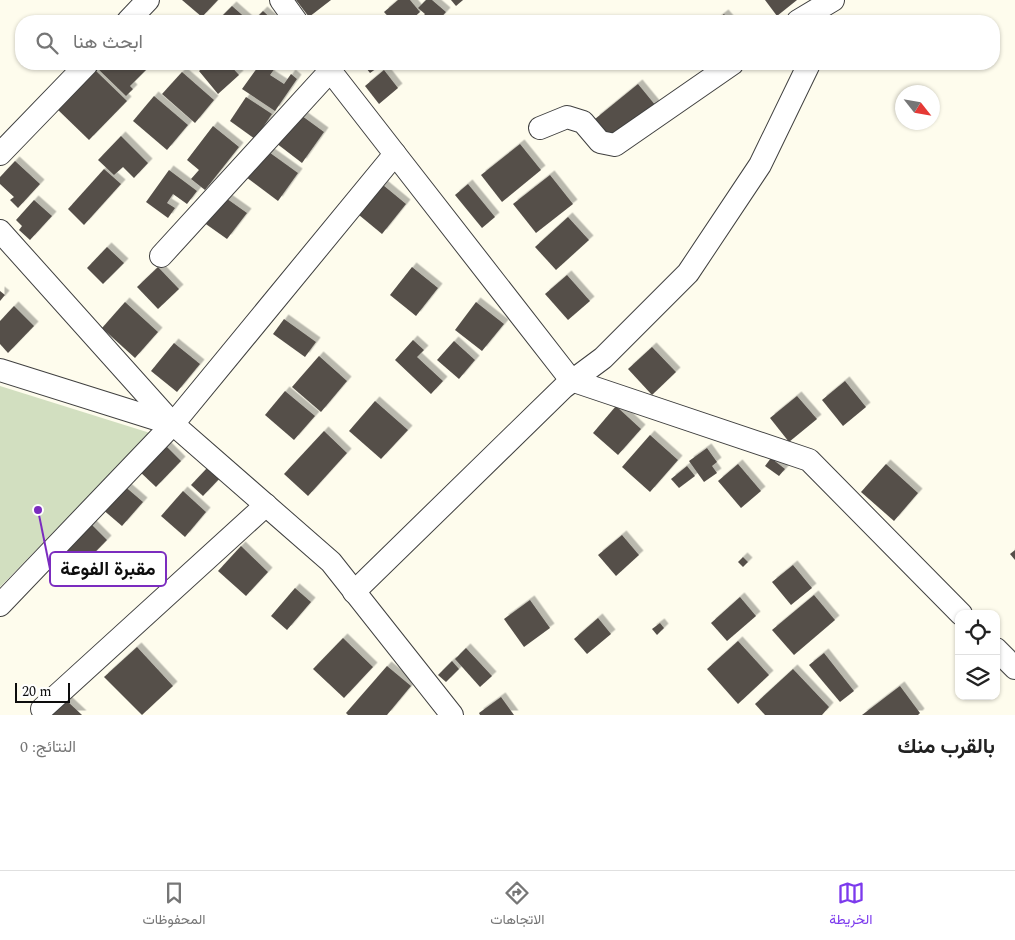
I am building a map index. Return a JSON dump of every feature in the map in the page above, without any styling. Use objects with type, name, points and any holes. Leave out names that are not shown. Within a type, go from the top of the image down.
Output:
[{"type":"street","points":[[134,15],[148,0]]},
{"type":"street","points":[[281,0],[292,15]]},
{"type":"street","points":[[808,15],[833,0]]},
{"type":"street","points":[[828,15],[833,0]]},
{"type":"street","points":[[0,154],[81,70]]},
{"type":"street","points":[[162,256],[325,70]]},
{"type":"street","points":[[330,70],[571,380],[809,460],[958,610]]},
{"type":"street","points":[[540,128],[567,117],[583,122],[600,142],[615,145],[723,70]]},
{"type":"street","points":[[354,592],[571,380],[603,358],[688,273],[760,165],[806,70]]},
{"type":"street","points":[[0,605],[173,424],[395,154]]},
{"type":"street","points":[[0,231],[173,424],[331,562],[452,715]]},
{"type":"street","points":[[0,370],[173,424]]},
{"type":"street","points":[[42,708],[266,505]]},
{"type":"street","points":[[1000,653],[1015,668]]},
{"type":"green space","points":[[0,386],[150,433],[0,587]]},
{"type":"building","points":[[182,0],[218,0],[204,15],[200,15]]},
{"type":"building","points":[[296,0],[331,0],[312,15],[307,15]]},
{"type":"building","points":[[398,0],[410,0],[420,12],[417,15],[387,15],[384,12]]},
{"type":"building","points":[[426,0],[432,0],[446,12],[443,15],[424,15],[418,8]]},
{"type":"building","points":[[451,0],[463,0],[456,6]]},
{"type":"building","points":[[765,0],[797,0],[778,15]]},
{"type":"building","points":[[232,6],[242,15],[223,15]]},
{"type":"building","points":[[263,11],[267,15],[259,15]]},
{"type":"building","points":[[93,70],[127,101],[89,140],[56,108]]},
{"type":"building","points":[[99,70],[146,70],[130,86],[133,89],[126,96]]},
{"type":"building","points":[[234,70],[239,75],[218,94],[199,71]]},
{"type":"building","points":[[256,70],[274,70],[270,75],[284,84],[291,74],[297,79],[275,111],[242,89]]},
{"type":"building","points":[[384,70],[398,88],[379,104],[365,86]]},
{"type":"building","points":[[182,72],[214,100],[195,123],[162,94]]},
{"type":"building","points":[[638,84],[656,106],[613,141],[595,119]]},
{"type":"building","points":[[154,96],[188,125],[167,150],[133,121]]},
{"type":"building","points":[[246,97],[272,114],[255,139],[230,121]]},
{"type":"building","points":[[298,113],[324,132],[302,163],[276,143]]},
{"type":"building","points":[[213,126],[239,147],[205,190],[191,179],[199,170],[187,160]]},
{"type":"building","points":[[121,136],[148,163],[134,178],[123,167],[114,175],[98,160]]},
{"type":"building","points":[[520,144],[541,170],[502,202],[481,175]]},
{"type":"building","points":[[266,150],[298,173],[278,201],[246,177]]},
{"type":"building","points":[[15,161],[40,184],[18,208],[10,200],[14,197],[0,184],[0,177]]},
{"type":"building","points":[[104,169],[121,184],[84,225],[68,209]]},
{"type":"building","points":[[169,170],[197,191],[187,204],[173,194],[167,203],[175,208],[168,218],[146,202]]},
{"type":"building","points":[[550,175],[573,204],[536,233],[513,204]]},
{"type":"building","points":[[468,184],[495,217],[482,228],[455,195]]},
{"type":"building","points":[[383,185],[406,204],[382,234],[359,215]]},
{"type":"building","points":[[223,196],[247,213],[227,239],[203,222]]},
{"type":"building","points":[[34,200],[52,216],[30,240],[19,230],[22,226],[16,220]]},
{"type":"building","points":[[568,217],[589,240],[556,270],[535,247]]},
{"type":"building","points":[[107,247],[124,263],[103,284],[87,268]]},
{"type":"building","points":[[158,267],[179,289],[158,309],[137,287]]},
{"type":"building","points":[[412,267],[438,288],[416,316],[390,295]]},
{"type":"building","points":[[567,275],[590,301],[568,320],[545,294]]},
{"type":"building","points":[[0,291],[5,295],[0,301]]},
{"type":"building","points":[[125,302],[158,332],[135,358],[102,328]]},
{"type":"building","points":[[476,302],[504,324],[482,351],[455,330]]},
{"type":"building","points":[[14,306],[34,326],[8,353],[0,344],[0,321]]},
{"type":"building","points":[[284,319],[316,342],[305,357],[273,334]]},
{"type":"building","points":[[413,340],[424,350],[417,357],[443,381],[431,394],[395,360]]},
{"type":"building","points":[[454,341],[475,360],[459,379],[437,360]]},
{"type":"building","points":[[174,343],[200,364],[177,392],[151,371]]},
{"type":"building","points":[[652,347],[676,372],[652,395],[628,369]]},
{"type":"building","points":[[319,356],[347,381],[321,412],[292,387]]},
{"type":"building","points":[[845,381],[866,407],[843,426],[822,400]]},
{"type":"building","points":[[285,391],[315,416],[294,440],[265,415]]},
{"type":"building","points":[[797,396],[817,419],[789,442],[770,418]]},
{"type":"building","points":[[375,401],[408,430],[381,459],[349,431]]},
{"type":"building","points":[[616,406],[641,429],[618,455],[593,433]]},
{"type":"building","points":[[324,431],[347,453],[308,496],[284,474]]},
{"type":"building","points":[[650,435],[678,460],[650,492],[622,467]]},
{"type":"building","points":[[163,443],[181,461],[156,487],[138,470]]},
{"type":"building","points":[[707,448],[717,462],[712,466],[717,473],[704,482],[689,461]]},
{"type":"building","points":[[771,458],[785,469],[779,476],[765,466]]},
{"type":"building","points":[[738,464],[761,491],[741,508],[718,481]]},
{"type":"building","points":[[886,464],[918,493],[894,521],[861,492]]},
{"type":"building","points":[[209,466],[221,477],[203,496],[191,485]]},
{"type":"building","points":[[687,466],[695,476],[679,488],[671,479]]},
{"type":"building","points":[[122,484],[143,502],[122,526],[101,508]]},
{"type":"building","points":[[183,491],[206,512],[185,537],[161,516]]},
{"type":"building","points":[[87,520],[107,540],[66,582],[46,562]]},
{"type":"building","points":[[622,535],[639,555],[616,576],[598,555]]},
{"type":"building","points":[[241,546],[268,572],[246,596],[218,571]]},
{"type":"building","points":[[1015,550],[1015,560],[1010,554]]},
{"type":"building","points":[[743,557],[748,562],[743,567],[738,562]]},
{"type":"building","points":[[793,565],[812,588],[791,605],[772,582]]},
{"type":"building","points":[[295,588],[311,602],[287,630],[271,616]]},
{"type":"building","points":[[814,595],[835,620],[794,655],[772,630]]},
{"type":"building","points":[[740,597],[756,616],[727,641],[711,623]]},
{"type":"building","points":[[530,600],[550,628],[524,647],[504,619]]},
{"type":"building","points":[[598,618],[611,634],[587,654],[574,639]]},
{"type":"building","points":[[660,623],[664,628],[657,635],[652,629]]},
{"type":"building","points":[[343,638],[373,667],[344,698],[313,669]]},
{"type":"building","points":[[738,641],[769,675],[738,704],[707,669]]},
{"type":"building","points":[[137,647],[173,686],[142,715],[104,677]]},
{"type":"building","points":[[466,648],[492,676],[480,687],[455,659]]},
{"type":"building","points":[[824,653],[854,691],[840,702],[809,665]]},
{"type":"building","points":[[452,661],[459,669],[446,682],[438,675]]},
{"type":"building","points":[[387,666],[411,686],[387,715],[348,715],[346,713]]},
{"type":"building","points":[[793,669],[829,707],[822,715],[765,715],[755,704]]},
{"type":"building","points":[[900,686],[920,713],[918,715],[862,715]]},
{"type":"building","points":[[501,697],[514,715],[480,715],[479,713]]},
{"type":"building","points":[[66,700],[82,715],[52,715]]},
{"type":"place","name":"مقبرة الفوعة","points":[[38,510]]}]
